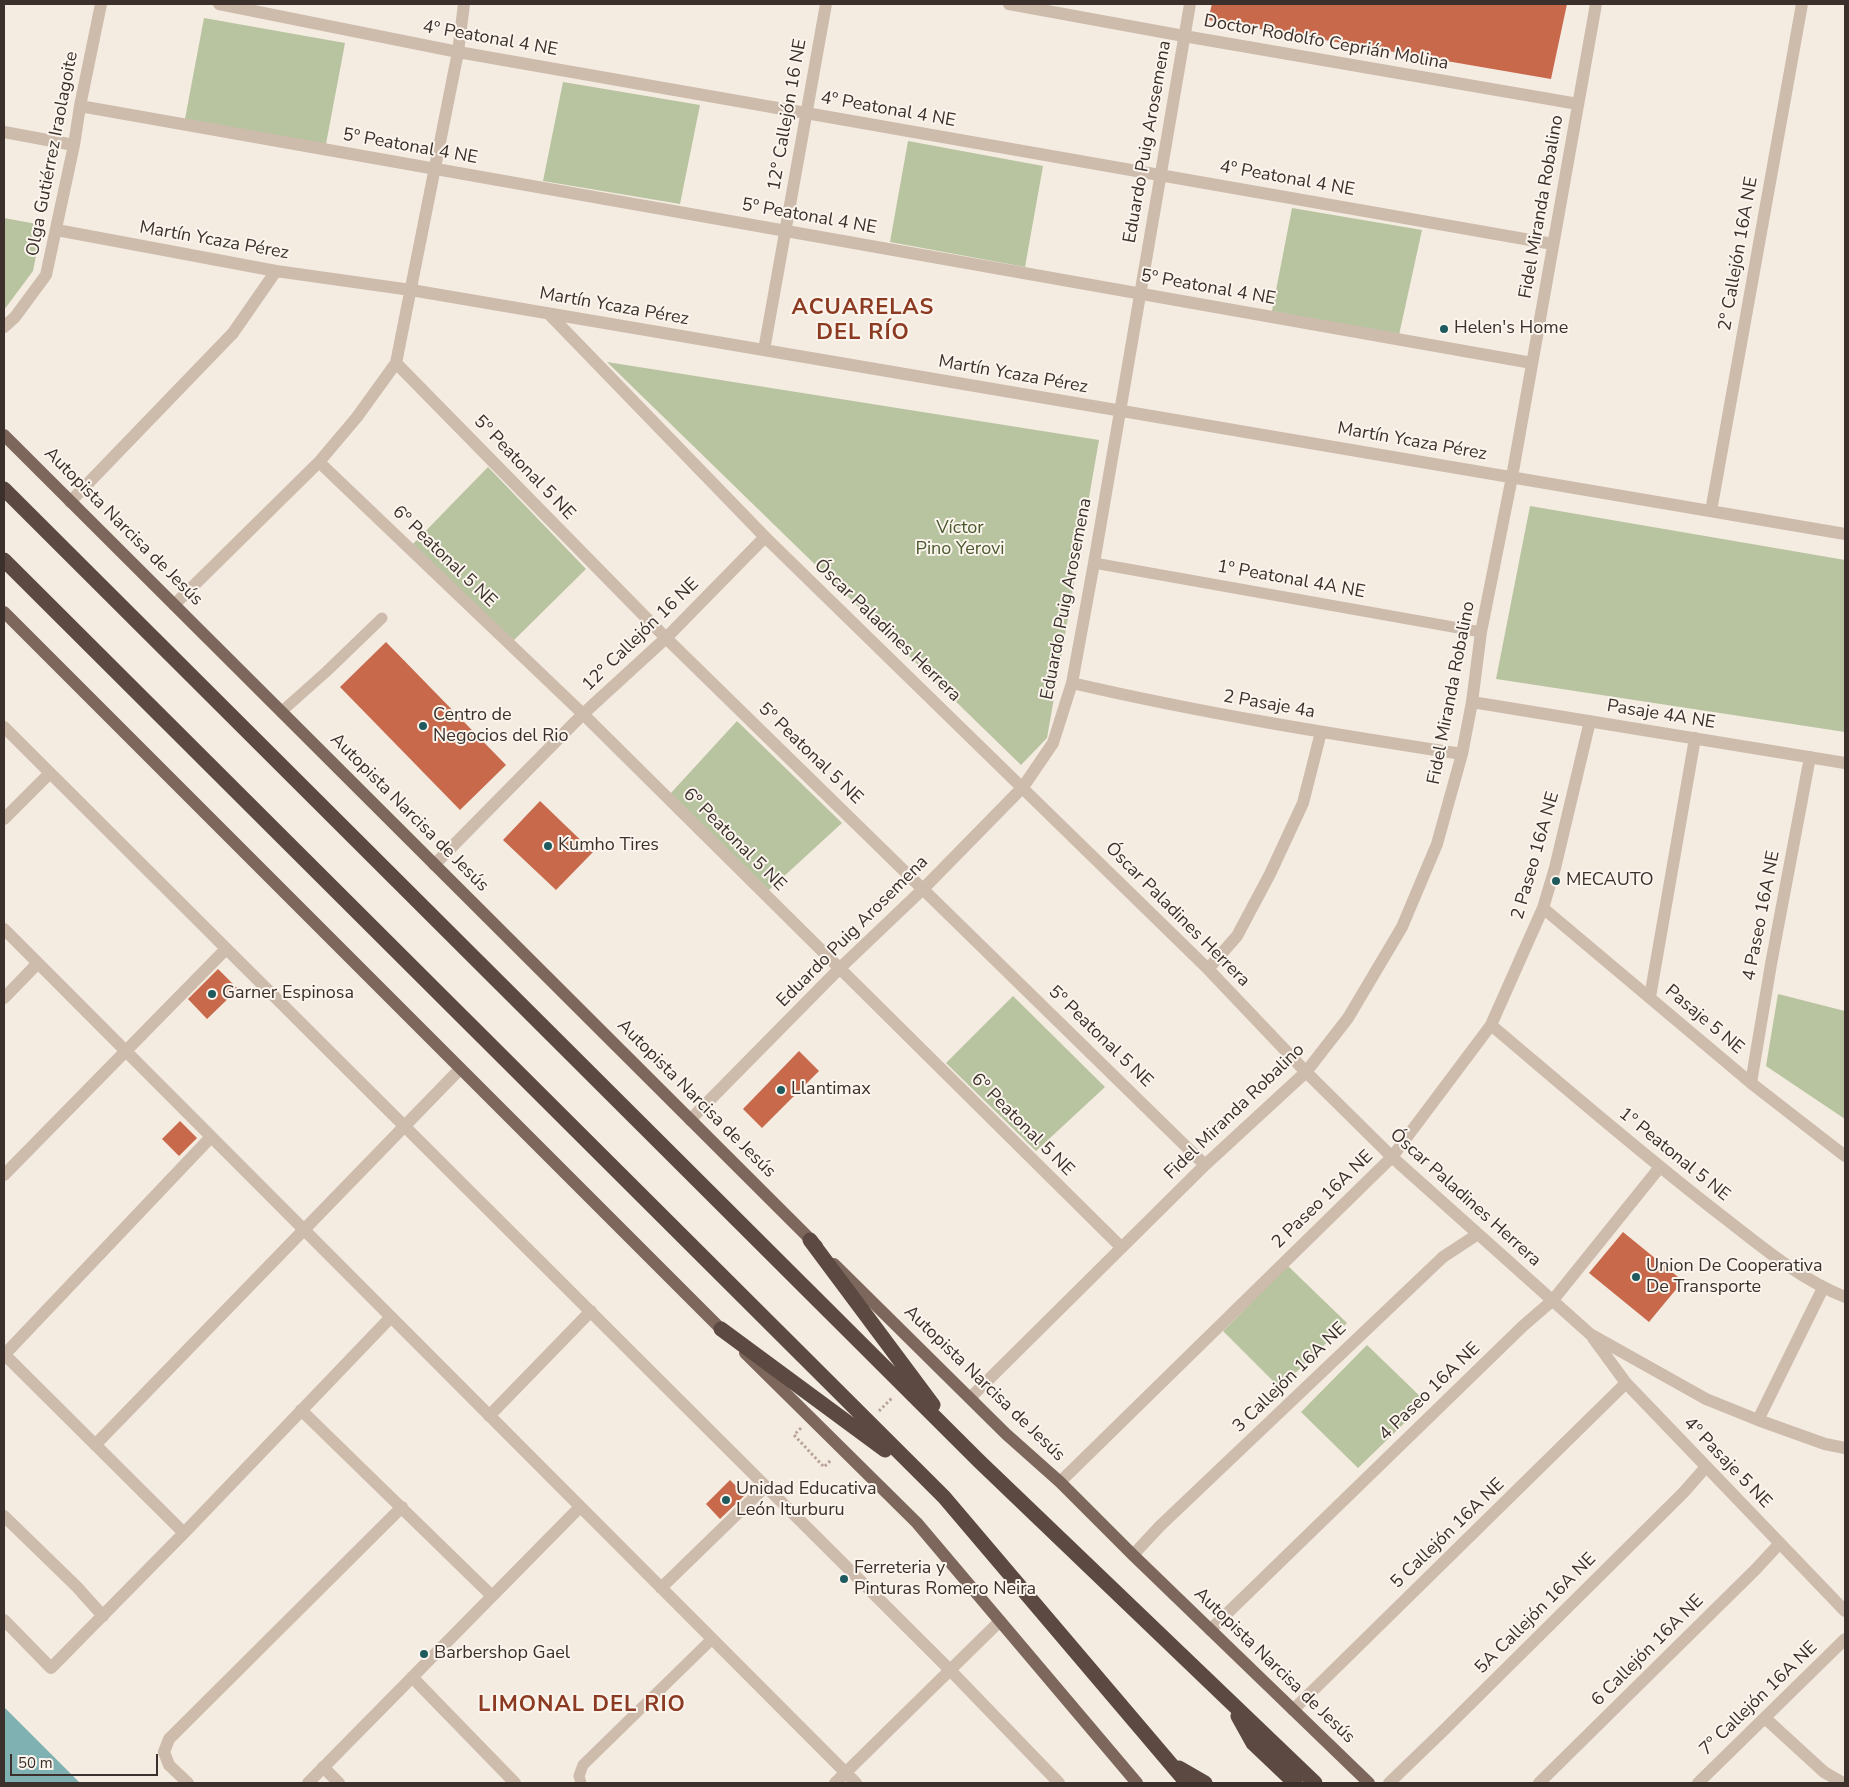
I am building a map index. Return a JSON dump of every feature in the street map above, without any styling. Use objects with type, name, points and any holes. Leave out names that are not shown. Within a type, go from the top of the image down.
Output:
[{"type":"highway","points":[[4,489],[964,1446],[1315,1783]]},
{"type":"highway","points":[[4,560],[944,1497],[1187,1783]]},
{"type":"highway","points":[[810,1240],[964,1446]]},
{"type":"highway","points":[[721,1329],[928,1482]]},
{"type":"highway","points":[[1232,1704],[1253,1743],[1295,1783]]},
{"type":"highway","points":[[1169,1763],[1205,1783]]},
{"type":"main road","name":"Autopista Narcisa de Jesús","points":[[4,435],[1006,1434],[1060,1482],[1369,1783]]},
{"type":"main road","points":[[4,612],[810,1419],[917,1523],[1137,1783]]},
{"type":"street","name":"Olga Gutiérrez Iraolagoite","points":[[4,327],[15,317],[46,275],[57,230],[101,4]]},
{"type":"street","name":"4º Peatonal 4 NE","points":[[219,4],[458,52],[1553,244]]},
{"type":"street","points":[[174,605],[319,462],[357,417],[396,363],[436,169],[458,52],[464,4]]},
{"type":"street","name":"12° Callejón 16 NE","points":[[764,350],[826,4]]},
{"type":"street","name":"Doctor Rodolfo Ceprián Molina","points":[[1009,4],[1578,104]]},
{"type":"street","name":"Eduardo Puig Arosemena","points":[[690,1120],[1023,787],[1053,743],[1072,684],[1162,175],[1190,4]]},
{"type":"street","name":"Fidel Miranda Robalino","points":[[970,1398],[1205,1165],[1306,1072],[1348,1018],[1402,927],[1437,844],[1462,754],[1472,702],[1481,632],[1512,477],[1596,4]]},
{"type":"street","name":"2° Callejón 16A NE","points":[[1711,511],[1802,4]]},
{"type":"street","name":"5º Peatonal 4 NE","points":[[80,106],[1532,363]]},
{"type":"street","points":[[4,132],[74,145]]},
{"type":"street","name":"Martín Ycaza Pérez","points":[[57,230],[276,271],[411,290],[1845,534]]},
{"type":"street","points":[[70,502],[233,333],[276,271]]},
{"type":"street","name":"Óscar Paladines Herrera","points":[[548,313],[766,537],[1208,969],[1306,1072],[1392,1157],[1590,1334],[1706,1399],[1825,1444],[1845,1448]]},
{"type":"street","name":"5º Peatonal 5 NE","points":[[396,363],[666,638],[1205,1165]]},
{"type":"street","name":"6º Peatonal 5 NE","points":[[319,462],[583,714],[1121,1247]]},
{"type":"street","name":"12° Callejón 16 NE","points":[[434,865],[583,714],[666,638],[766,537]]},
{"type":"street","name":"2 Pasaje 4a","points":[[1072,684],[1322,732],[1462,754]]},
{"type":"street","name":"Pasaje 4A NE","points":[[1472,702],[1845,763]]},
{"type":"street","name":"2 Paseo 16A NE","points":[[1060,1482],[1392,1157],[1491,1025],[1542,908],[1554,868],[1590,721]]},
{"type":"street","points":[[4,727],[766,1486],[1060,1783]]},
{"type":"street","points":[[1208,969],[1236,936],[1270,874],[1302,803],[1322,732]]},
{"type":"street","points":[[1650,997],[1695,738]]},
{"type":"street","name":"4 Paseo 16A NE","points":[[1751,1083],[1770,964],[1810,757]]},
{"type":"street","points":[[4,819],[50,773]]},
{"type":"street","name":"Pasaje 5 NE","points":[[1542,908],[1751,1083],[1845,1156]]},
{"type":"street","points":[[4,929],[856,1783]]},
{"type":"street","points":[[4,1175],[226,948]]},
{"type":"street","points":[[4,998],[38,963]]},
{"type":"street","name":"1º Peatonal 5 NE","points":[[1491,1025],[1660,1167],[1781,1261],[1823,1288],[1845,1297]]},
{"type":"street","points":[[95,1445],[460,1069]]},
{"type":"street","points":[[184,1533],[4,1355],[211,1137]]},
{"type":"street","name":"4 Paseo 16A NE","points":[[1210,1630],[1523,1326],[1553,1300],[1660,1167]]},
{"type":"street","name":"3 Callejón 16A NE","points":[[1133,1555],[1167,1520],[1443,1257],[1478,1234]]},
{"type":"street","points":[[1758,1420],[1823,1288]]},
{"type":"street","points":[[490,1416],[590,1311]]},
{"type":"street","points":[[4,1620],[51,1668],[184,1533],[391,1317]]},
{"type":"street","name":"4º Pasaje 5 NE","points":[[1590,1334],[1626,1383],[1845,1611]]},
{"type":"street","name":"5 Callejón 16A NE","points":[[1294,1710],[1626,1383]]},
{"type":"street","points":[[302,1410],[492,1596]]},
{"type":"street","name":"5A Callejón 16A NE","points":[[1389,1783],[1676,1500],[1706,1466]]},
{"type":"street","points":[[661,1588],[766,1486]]},
{"type":"street","points":[[188,1783],[169,1765],[164,1752],[169,1739],[402,1507]]},
{"type":"street","points":[[308,1783],[580,1507]]},
{"type":"street","points":[[4,1516],[77,1587],[103,1616]]},
{"type":"street","name":"6 Callejón 16A NE","points":[[1539,1783],[1780,1543]]},
{"type":"street","points":[[835,1783],[1000,1621]]},
{"type":"street","name":"7º Callejón 16A NE","points":[[1698,1783],[1845,1640]]},
{"type":"street","points":[[412,1677],[515,1783]]},
{"type":"street","points":[[1765,1718],[1824,1772],[1843,1783]]},
{"type":"street","points":[[323,1767],[339,1783]]},
{"type":"lane","name":"1º Peatonal 4A NE","points":[[1094,563],[1481,632]]},
{"type":"lane","points":[[281,712],[382,618]]},
{"type":"lane","points":[[580,1783],[579,1776],[583,1765],[712,1640]]},
{"type":"path","points":[[919,1322],[943,1346],[936,1353]]},
{"type":"path","points":[[877,1413],[897,1393]]},
{"type":"path","points":[[794,1435],[824,1467],[837,1454]]},
{"type":"green space","points":[[204,18],[345,43],[326,144],[185,119]]},
{"type":"green space","points":[[563,82],[700,105],[680,204],[543,181]]},
{"type":"green space","points":[[908,141],[1043,166],[1025,267],[890,242]]},
{"type":"green space","points":[[1292,208],[1422,230],[1399,335],[1272,311]]},
{"type":"green space","points":[[4,218],[42,225],[33,271],[4,310]]},
{"type":"green space","name":"Víctor Pino Yerovi","points":[[607,362],[1099,440],[1047,738],[1021,765]]},
{"type":"green space","points":[[488,467],[586,569],[510,644],[411,546]]},
{"type":"green space","points":[[1530,506],[1845,560],[1845,732],[1496,679]]},
{"type":"green space","points":[[737,721],[842,823],[769,890],[670,794]]},
{"type":"green space","points":[[1778,994],[1845,1011],[1845,1119],[1766,1066]]},
{"type":"green space","points":[[1013,996],[1105,1087],[1036,1151],[946,1063]]},
{"type":"green space","points":[[1288,1266],[1347,1323],[1280,1388],[1223,1331]]},
{"type":"green space","points":[[1367,1345],[1426,1402],[1358,1468],[1301,1412]]},
{"type":"water","points":[[4,1707],[80,1783],[4,1783]]},
{"type":"building","points":[[1212,4],[1567,4],[1551,79],[1208,20]]},
{"type":"building","name":"Centro de Negocios del Rio","points":[[386,642],[506,765],[460,810],[340,687]]},
{"type":"building","name":"Kumho Tires","points":[[540,801],[593,852],[556,890],[503,840]]},
{"type":"building","name":"Garner Espinosa","points":[[218,969],[238,989],[207,1019],[188,999]]},
{"type":"building","name":"Llantimax","points":[[799,1051],[819,1071],[762,1128],[743,1109]]},
{"type":"building","points":[[180,1121],[197,1138],[179,1156],[162,1139]]},
{"type":"building","name":"Union De Cooperativa De Transporte","points":[[1623,1232],[1683,1281],[1649,1322],[1589,1273]]},
{"type":"building","name":"Unidad Educativa León Iturburu","points":[[730,1480],[745,1495],[720,1519],[706,1504]]},
{"type":"place","name":"Helen's Home","points":[[1444,329]]},
{"type":"place","name":"Centro de Negocios del Rio","points":[[423,726]]},
{"type":"place","name":"Kumho Tires","points":[[548,846]]},
{"type":"place","name":"MECAUTO","points":[[1556,881]]},
{"type":"place","name":"Garner Espinosa","points":[[212,994]]},
{"type":"place","name":"Llantimax","points":[[781,1090]]},
{"type":"place","name":"Union De Cooperativa De Transporte","points":[[1636,1277]]},
{"type":"place","name":"Unidad Educativa León Iturburu","points":[[726,1500]]},
{"type":"place","name":"Ferreteria y Pinturas Romero Neira","points":[[844,1579]]},
{"type":"place","name":"Barbershop Gael","points":[[424,1654]]},
{"type":"district","name":"ACUARELAS DEL RÍO","points":[[863,322]]},
{"type":"district","name":"LIMONAL DEL RIO","points":[[582,1706]]}]
